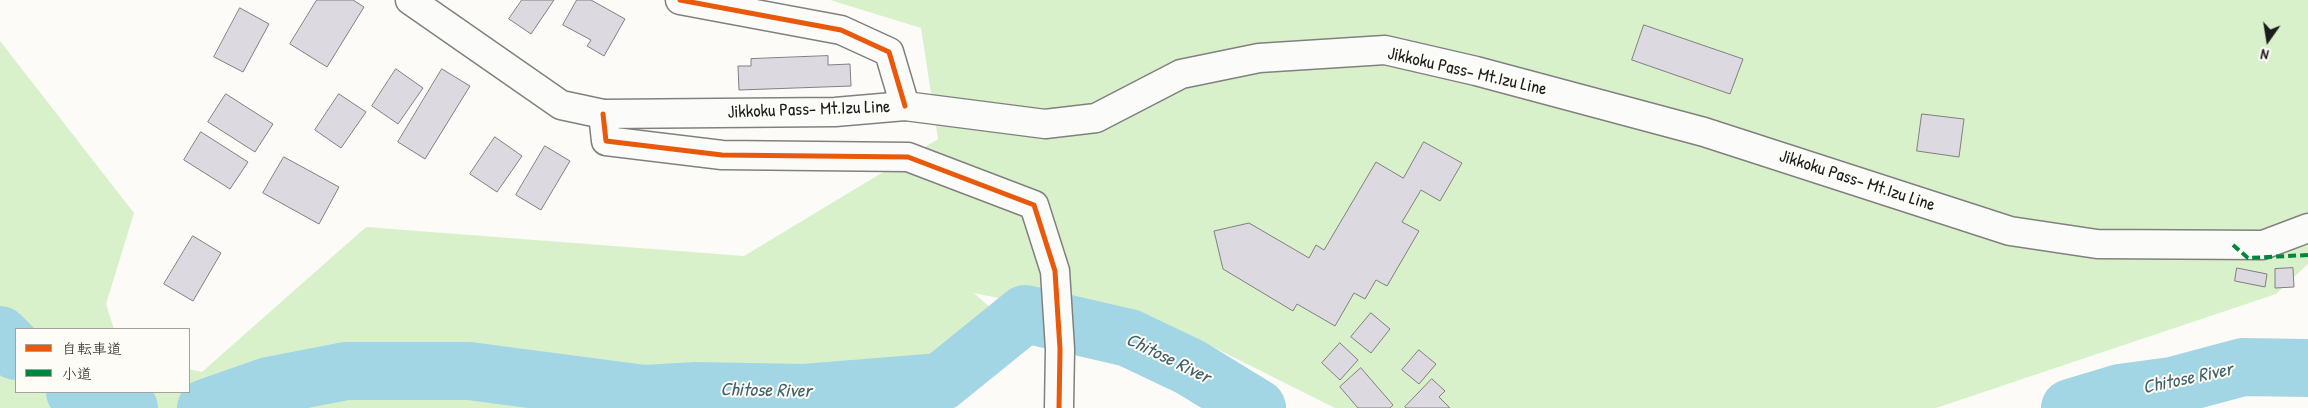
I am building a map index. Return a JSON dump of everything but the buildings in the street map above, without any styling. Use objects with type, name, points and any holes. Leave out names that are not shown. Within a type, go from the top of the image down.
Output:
[{"type":"main road","name":"Jikkoku Pass- Mt.Izu Line","points":[[410,0],[561,105],[603,114],[834,112],[905,106],[1045,124],[1096,118],[1181,74],[1259,58],[1385,50],[1476,71],[1704,132],[2010,231],[2097,244],[2264,245],[2308,228]]},
{"type":"main road","points":[[680,0],[841,30],[890,52],[905,106]]},
{"type":"main road","points":[[603,114],[606,141],[722,155],[908,156],[1034,205],[1054,271],[1060,348],[1058,408]]},
{"type":"green space","points":[[830,0],[2308,0],[2308,264],[2276,294],[1936,408],[1335,408],[1197,339],[974,293],[1031,344],[938,408],[0,408],[0,41],[134,213],[106,304],[114,328],[15,328],[15,393],[190,393],[190,369],[202,372],[366,227],[744,256],[938,139],[921,28]]},
{"type":"waterway","name":"Chitose River","points":[[206,408],[269,386],[346,371],[469,371],[644,394],[697,391],[804,393],[941,382],[1025,314],[1129,338],[1190,367],[1257,408]]},
{"type":"waterway","name":"Chitose River","points":[[0,335],[15,350]]},
{"type":"waterway","name":"Chitose River","points":[[2070,408],[2120,393],[2172,386],[2243,367],[2308,368]]},
{"type":"waterway","name":"Chitose River","points":[[77,393],[91,401],[129,408]]},
{"type":"marked path","points":[[2233,245],[2248,258],[2308,255]]},
{"type":"cycle path","points":[[680,0],[841,30],[889,52],[905,106]]},
{"type":"cycle path","points":[[603,114],[606,141],[722,155],[908,157],[1034,205],[1055,271],[1060,349],[1059,408]]}]
